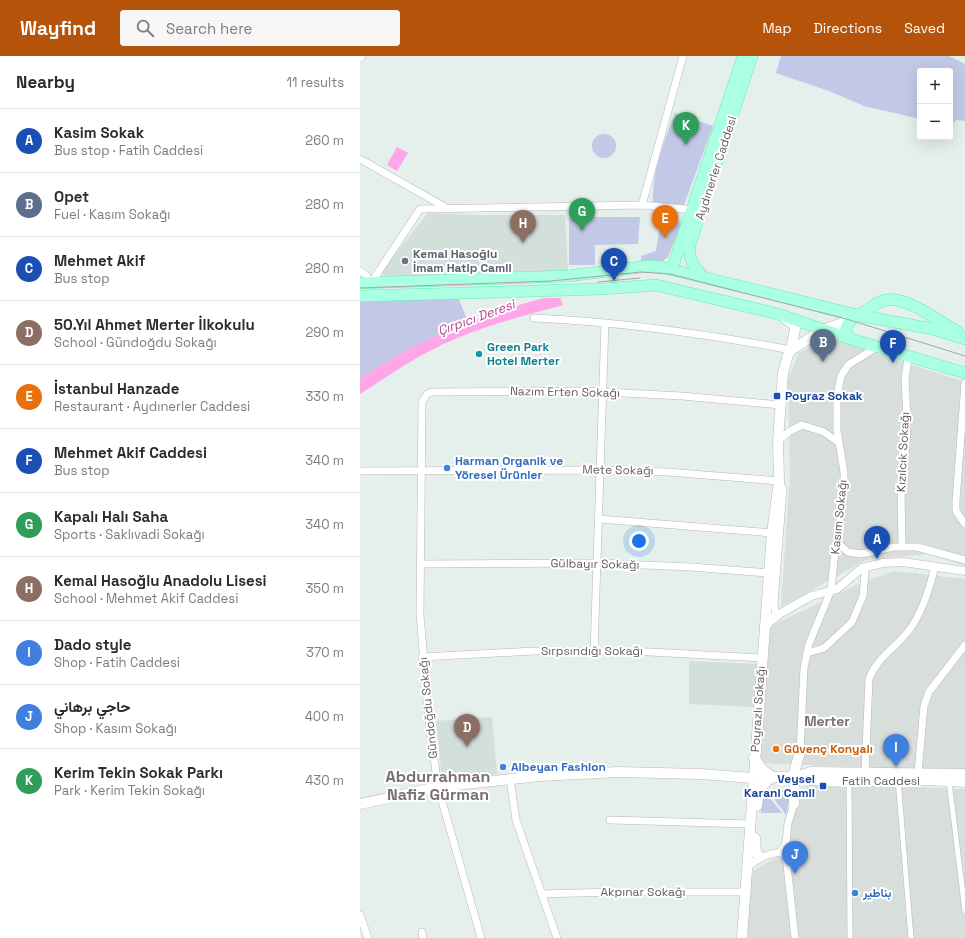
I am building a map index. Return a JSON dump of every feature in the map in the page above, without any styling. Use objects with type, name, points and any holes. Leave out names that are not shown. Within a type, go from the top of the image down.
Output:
[{"type":"main road","name":"Aydınerler Caddesi","points":[[704,277],[695,269],[689,252],[697,211],[743,56]]},
{"type":"main road","name":"Aydınerler Caddesi","points":[[670,268],[674,263],[697,211],[752,56]]},
{"type":"main road","points":[[360,283],[568,276],[649,266],[670,268],[853,318],[933,329],[965,338]]},
{"type":"main road","points":[[360,296],[656,286],[778,314],[908,357],[965,373]]},
{"type":"main road","points":[[791,350],[823,330],[853,318],[880,301],[897,300],[914,306],[965,338]]},
{"type":"main road","name":"Poyrazlı Sokağı","points":[[742,938],[766,607],[772,533],[779,481],[778,441],[783,374],[795,333],[794,325],[778,314]]},
{"type":"main road","points":[[851,339],[845,332],[853,318]]},
{"type":"main road","points":[[765,627],[776,616],[769,613],[766,607]]},
{"type":"main road","points":[[794,804],[796,776],[800,752]]},
{"type":"main road","points":[[754,758],[763,770],[773,777],[764,783],[758,797],[755,848],[760,857]]},
{"type":"main road","name":"Fatih Caddesi","points":[[360,804],[438,787],[510,779],[618,772],[701,774],[753,778],[796,776],[811,772],[865,773],[965,782]]},
{"type":"main road","name":"Fatih Caddesi","points":[[796,776],[811,780],[848,782],[918,773],[965,774]]},
{"type":"main road","points":[[794,804],[801,790],[811,780]]},
{"type":"street","points":[[642,205],[683,56]]},
{"type":"street","points":[[360,159],[446,207]]},
{"type":"street","points":[[360,271],[366,274],[371,283],[420,209],[446,207],[642,205],[697,211]]},
{"type":"street","points":[[534,318],[605,323],[791,350]]},
{"type":"street","points":[[594,651],[605,323]]},
{"type":"street","name":"Kasım Sokağı","points":[[800,752],[802,694],[807,653],[809,644],[831,590],[844,492],[844,472],[838,442],[837,396],[841,376],[848,365],[877,347]]},
{"type":"street","name":"Kızılcık Sokağı","points":[[902,547],[901,490],[906,446],[907,418],[905,380],[908,357]]},
{"type":"street","points":[[965,383],[956,510],[965,524]]},
{"type":"street","name":"Nazım Erten Sokağı","points":[[420,471],[422,402],[427,394],[432,392],[603,392],[682,396],[781,405]]},
{"type":"street","points":[[778,441],[790,431],[802,425],[824,432],[838,442]]},
{"type":"street","name":"Mete Sokağı","points":[[360,471],[600,470],[668,472],[779,481]]},
{"type":"street","name":"Gündoğdu Sokağı","points":[[420,471],[422,657],[438,787],[481,938]]},
{"type":"street","name":"Poyrazlı Sokağı","points":[[776,616],[774,606],[783,489],[779,481]]},
{"type":"street","points":[[599,519],[772,533]]},
{"type":"street","points":[[837,542],[848,552],[861,554],[902,547],[917,547],[965,560]]},
{"type":"street","points":[[776,616],[812,596],[837,589],[862,568],[883,563],[903,562],[965,571]]},
{"type":"street","name":"Gülbayır Sokağı","points":[[420,564],[597,563],[691,567],[769,573]]},
{"type":"street","points":[[865,773],[869,679],[874,668],[910,630],[917,618],[935,566]]},
{"type":"street","points":[[807,653],[824,648],[852,622],[863,596],[865,573],[862,568]]},
{"type":"street","points":[[918,773],[924,706],[929,692],[965,645]]},
{"type":"street","name":"Sırpsındığı Sokağı","points":[[422,657],[534,651],[631,651],[762,658]]},
{"type":"street","points":[[898,776],[910,938]]},
{"type":"street","points":[[510,779],[516,820],[557,938]]},
{"type":"street","points":[[950,781],[965,911]]},
{"type":"street","points":[[848,782],[850,938]]},
{"type":"street","points":[[748,867],[760,857],[780,852],[786,844],[788,823],[794,804]]},
{"type":"street","points":[[610,820],[750,824]]},
{"type":"street","points":[[780,852],[786,856],[795,938]]},
{"type":"street","name":"Akpınar Sokağı","points":[[541,894],[616,892],[745,892]]},
{"type":"street","points":[[360,915],[368,938]]},
{"type":"shaded area","points":[[781,56],[949,56],[965,64],[965,121],[957,120],[953,123],[953,68],[917,68],[917,118],[864,106],[829,91],[776,73]]},
{"type":"shaded area","points":[[675,113],[713,126],[684,205],[653,202],[654,179],[663,146]]},
{"type":"shaded area","points":[[604,134],[609,135],[615,141],[615,151],[609,157],[604,158],[599,157],[593,151],[592,146],[593,141],[599,135]]},
{"type":"shaded area","points":[[397,147],[408,153],[397,171],[387,165]]},
{"type":"shaded area","points":[[428,213],[479,215],[565,215],[568,271],[388,277],[380,273]]},
{"type":"shaded area","points":[[569,217],[640,217],[638,244],[595,245],[595,265],[569,265]]},
{"type":"shaded area","points":[[661,219],[682,223],[668,257],[663,261],[641,263],[641,256],[656,251]]},
{"type":"shaded area","points":[[458,297],[468,322],[412,347],[360,379],[360,302]]},
{"type":"shaded area","points":[[544,298],[560,298],[563,305],[495,324],[455,339],[418,357],[360,394],[360,379],[403,352],[448,330],[471,321]]},
{"type":"shaded area","points":[[828,338],[965,382],[965,566],[927,554],[866,560],[781,607],[790,475],[788,379],[799,353]]},
{"type":"shaded area","points":[[894,571],[965,579],[965,771],[763,763],[760,758],[769,627],[854,586]]},
{"type":"shaded area","points":[[689,661],[759,664],[754,707],[689,704]]},
{"type":"shaded area","points":[[492,717],[497,774],[442,780],[436,721]]},
{"type":"shaded area","points":[[811,783],[965,789],[965,938],[748,938],[752,872],[785,852],[798,794]]},
{"type":"shaded area","points":[[769,789],[791,792],[786,815],[769,792]]},
{"type":"shaded area","points":[[765,792],[782,813],[761,813],[762,797]]},
{"type":"tram line","points":[[360,288],[551,281],[641,272],[670,274],[850,320],[965,356]]},
{"type":"tram line","points":[[598,282],[640,278]]},
{"type":"place","name":"Kerim Tekin Sokak Parkı","points":[[686,145]]},
{"type":"place","name":"Kapalı Halı Saha","points":[[582,231]]},
{"type":"place","name":"İstanbul Hanzade","points":[[665,238]]},
{"type":"place","name":"Kemal Hasoğlu Anadolu Lisesi","points":[[523,243]]},
{"type":"place","name":"Kemal Hasoğlu İmam Hatip Camii","points":[[405,261]]},
{"type":"place","name":"Mehmet Akif","points":[[614,281]]},
{"type":"place","name":"Green Park Hotel Merter","points":[[479,354]]},
{"type":"place","name":"Opet","points":[[823,362]]},
{"type":"place","name":"Mehmet Akif Caddesi","points":[[893,363]]},
{"type":"place","name":"Poyraz Sokak","points":[[777,396]]},
{"type":"place","name":"Harman Organik ve Yöresel Ürünler","points":[[447,468]]},
{"type":"place","name":"Kasim Sokak","points":[[877,559]]},
{"type":"place","name":"50.Yıl Ahmet Merter İlkokulu","points":[[467,747]]},
{"type":"place","name":"Güvenç Konyalı","points":[[776,749]]},
{"type":"place","name":"Albeyan Fashion","points":[[503,767]]},
{"type":"place","name":"Dado style","points":[[896,767]]},
{"type":"place","name":"Veysel Karani Camii","points":[[823,786]]},
{"type":"place","name":"حاجي برهاني","points":[[795,874]]},
{"type":"place","name":"بناطير","points":[[855,893]]},
{"type":"district","name":"Merter","points":[[827,721]]},
{"type":"district","name":"Abdurrahman Nafiz Gürman","points":[[438,785]]},
{"type":"water label","name":"Çırpıcı Deresi","points":[[476,317]]}]
